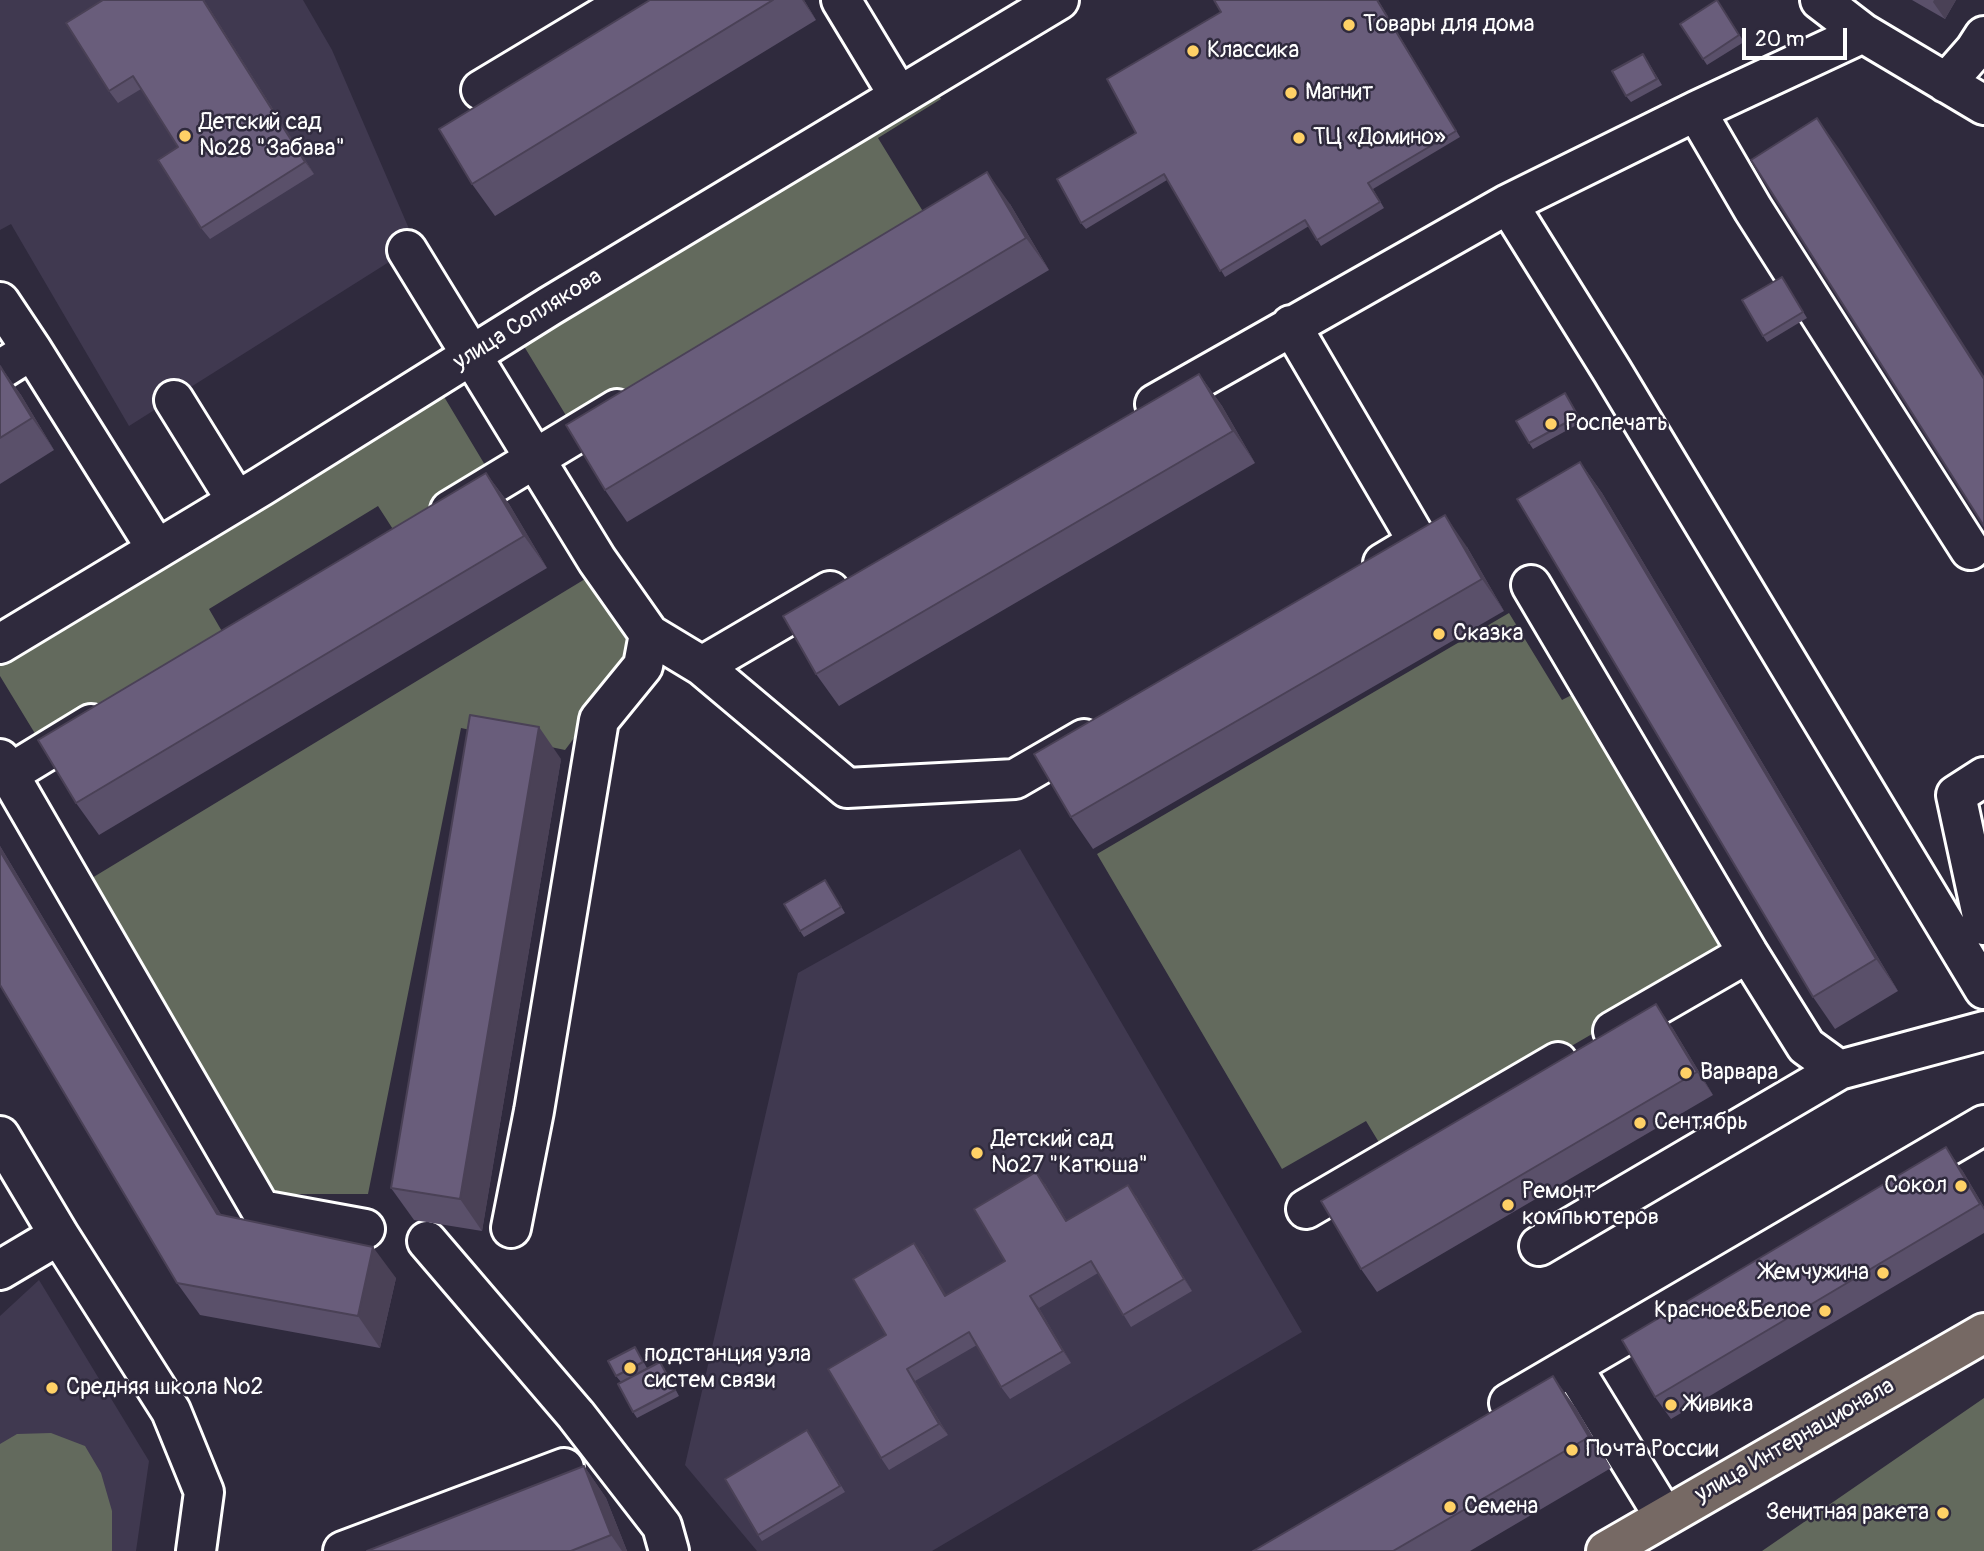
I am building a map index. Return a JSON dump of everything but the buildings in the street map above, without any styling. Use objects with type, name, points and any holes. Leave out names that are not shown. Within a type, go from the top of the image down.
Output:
[{"type":"main road","name":"улица Интернационала","points":[[1606,1551],[1984,1333]]},
{"type":"street","points":[[481,90],[631,0]]},
{"type":"street","points":[[841,0],[899,96]]},
{"type":"street","name":"улица Соплякова","points":[[0,644],[471,355],[1059,0]]},
{"type":"street","points":[[1820,0],[1863,33],[1984,105]]},
{"type":"street","points":[[1122,423],[1508,204],[1696,111],[1863,33]]},
{"type":"street","points":[[1946,83],[1984,36]]},
{"type":"street","points":[[1696,111],[1753,209],[1970,550]]},
{"type":"street","points":[[1508,204],[1612,371],[1984,989]]},
{"type":"street","points":[[407,250],[597,561],[649,634],[702,666],[847,788],[1015,779],[1110,723]]},
{"type":"street","points":[[0,302],[33,350],[156,548]]},
{"type":"street","points":[[1291,325],[1418,542],[1359,577]]},
{"type":"street","points":[[0,370],[33,350]]},
{"type":"street","points":[[418,528],[652,388]]},
{"type":"street","points":[[174,400],[236,500]]},
{"type":"street","points":[[702,666],[860,574]]},
{"type":"street","points":[[1531,584],[1748,953],[1806,1046],[1839,1070]]},
{"type":"street","points":[[511,1228],[536,1098],[599,720],[643,666],[649,634]]},
{"type":"street","points":[[125,704],[5,766],[261,1210],[365,1228]]},
{"type":"street","points":[[1984,777],[1956,795],[1984,925]]},
{"type":"street","points":[[1306,1209],[1748,953]]},
{"type":"street","points":[[1539,1246],[1839,1070],[1984,1031]]},
{"type":"street","points":[[1484,1418],[1984,1125]]},
{"type":"street","points":[[0,1136],[59,1235],[171,1411],[204,1492],[196,1551]]},
{"type":"street","points":[[0,1270],[59,1235]]},
{"type":"street","points":[[427,1241],[576,1415],[662,1526],[669,1551]]},
{"type":"street","points":[[1572,1366],[1664,1516]]},
{"type":"street","points":[[343,1551],[564,1468]]},
{"type":"shaded area","name":"Детский сад №28 \"Забава\"","points":[[0,0],[303,0],[332,50],[416,245],[129,426],[11,224],[0,230]]},
{"type":"shaded area","name":"Детский сад №27 \"Катюша\"","points":[[1020,849],[1302,1332],[932,1551],[757,1551],[685,1465],[798,973]]},
{"type":"shaded area","name":"Средняя школа №2","points":[[39,1280],[149,1461],[136,1551],[0,1551],[0,1316]]},
{"type":"green space","points":[[933,86],[941,99],[878,138],[927,218],[576,432],[519,338]]},
{"type":"green space","points":[[437,385],[494,480],[398,537],[378,506],[209,609],[227,640],[45,750],[0,676],[0,649]]},
{"type":"green space","points":[[590,576],[636,656],[565,750],[461,728],[368,1194],[271,1194],[87,881]]},
{"type":"green space","points":[[1509,613],[1562,700],[1585,688],[1738,949],[1386,1154],[1366,1121],[1282,1169],[1097,854]]},
{"type":"green space","points":[[1984,1398],[1984,1551],[1762,1551]]},
{"type":"green space","points":[[51,1433],[85,1446],[101,1473],[112,1511],[112,1551],[0,1551],[0,1444],[17,1434]]},
{"type":"place","name":"Товары для дома","points":[[1349,25]]},
{"type":"place","name":"Классика","points":[[1193,51]]},
{"type":"place","name":"Магнит","points":[[1291,93]]},
{"type":"place","name":"Детский сад №28 \"Забава\"","points":[[185,136]]},
{"type":"place","name":"ТЦ «Домино»","points":[[1299,138]]},
{"type":"place","name":"Роспечать","points":[[1551,424]]},
{"type":"place","name":"Сказка","points":[[1439,634]]},
{"type":"place","name":"Варвара","points":[[1686,1073]]},
{"type":"place","name":"Сентябрь","points":[[1640,1123]]},
{"type":"place","name":"Детский сад №27 \"Катюша\"","points":[[977,1153]]},
{"type":"place","name":"Сокол","points":[[1961,1186]]},
{"type":"place","name":"Ремонт компьютеров","points":[[1508,1205]]},
{"type":"place","name":"Жемчужина","points":[[1883,1273]]},
{"type":"place","name":"Красное&Белое","points":[[1825,1311]]},
{"type":"place","name":"подстанция узла систем связи","points":[[630,1368]]},
{"type":"place","name":"Средняя школа №2","points":[[52,1388]]},
{"type":"place","name":"Живика","points":[[1671,1405]]},
{"type":"place","name":"Почта России","points":[[1572,1450]]},
{"type":"place","name":"Семена","points":[[1450,1507]]},
{"type":"place","name":"Зенитная ракета","points":[[1943,1513]]}]
